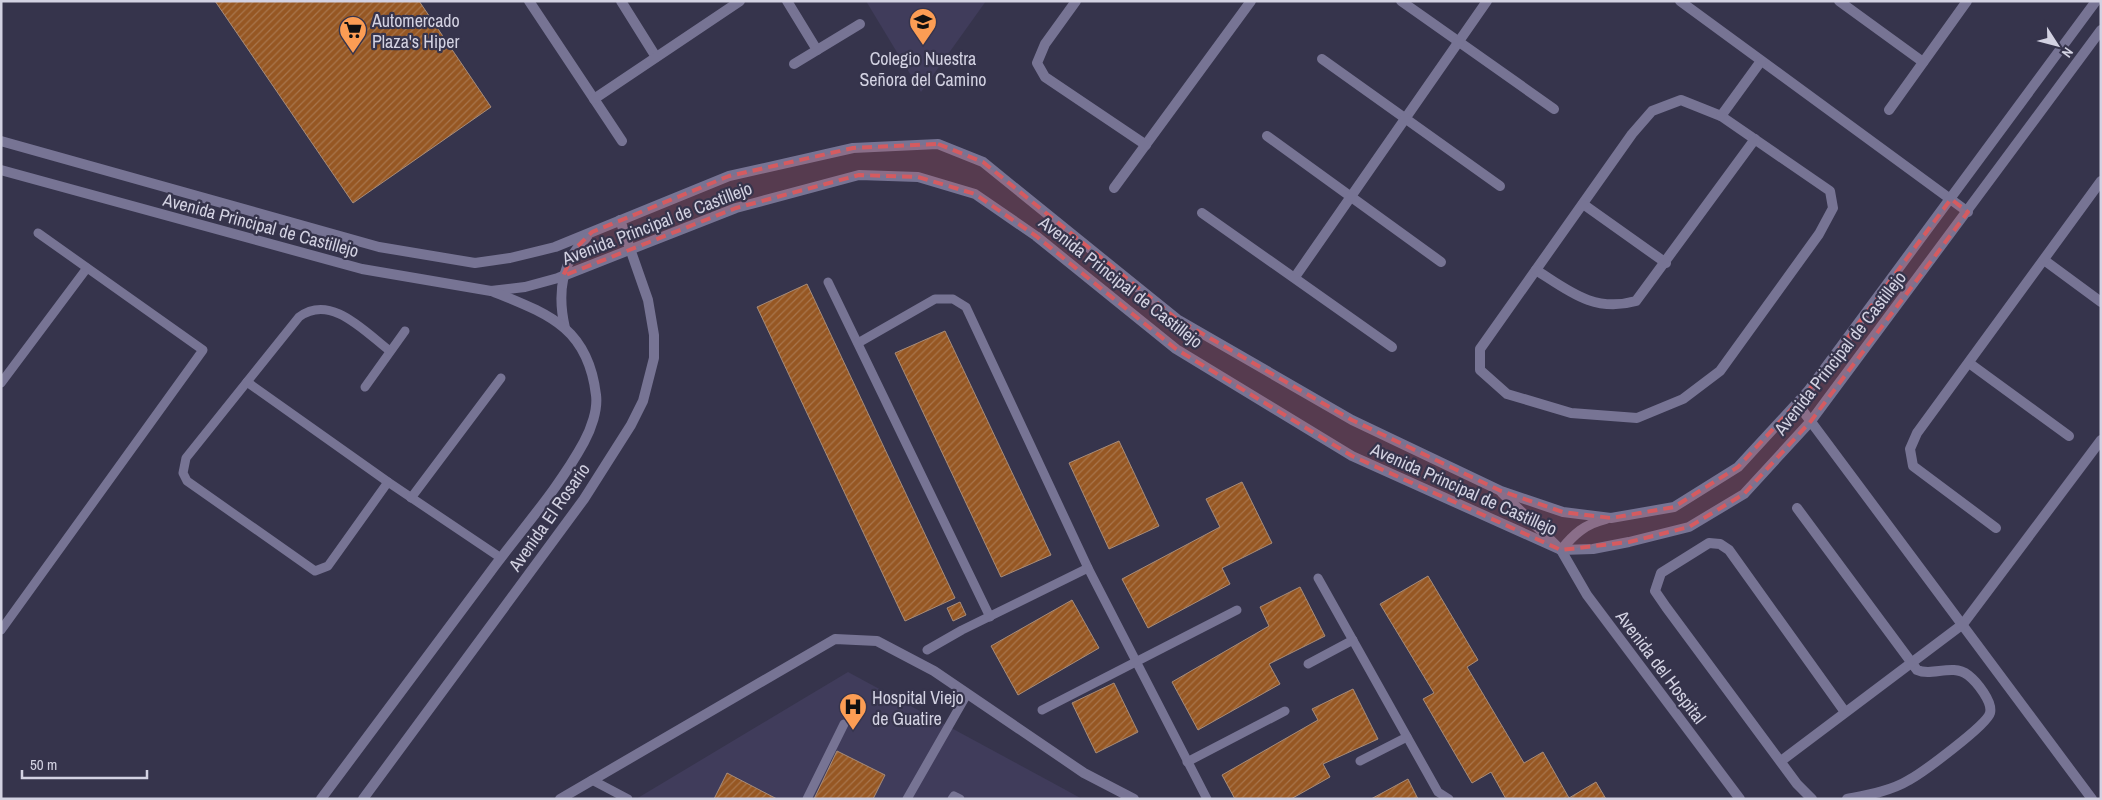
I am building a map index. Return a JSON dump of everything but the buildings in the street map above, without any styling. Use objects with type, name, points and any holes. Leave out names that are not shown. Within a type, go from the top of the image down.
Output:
[{"type":"street","points":[[529,1],[622,141]]},
{"type":"street","points":[[621,1],[656,57]]},
{"type":"street","points":[[594,99],[740,1]]},
{"type":"street","points":[[787,1],[817,50]]},
{"type":"street","points":[[1076,1],[1045,44],[1037,63],[1045,77],[1146,145]]},
{"type":"street","points":[[1114,188],[1251,1]]},
{"type":"street","points":[[1401,1],[1554,109]]},
{"type":"street","points":[[1295,277],[1487,1]]},
{"type":"street","points":[[1680,1],[1968,212]]},
{"type":"street","points":[[1839,1],[1923,62]]},
{"type":"street","points":[[1889,110],[1967,1]]},
{"type":"street","name":"Avenida Principal de Castillejo","points":[[1,141],[379,247],[475,263],[510,258],[555,247],[729,176],[852,148],[938,144],[983,162],[1177,319],[1352,420],[1500,491],[1563,512],[1611,518],[1674,507],[1738,467],[1797,403],[2096,1]]},
{"type":"street","points":[[794,64],[860,24]]},
{"type":"street","name":"Avenida Principal de Castillejo","points":[[1,170],[362,269],[491,290],[525,287],[563,276],[736,208],[859,175],[918,178],[975,194],[1036,236],[1176,348],[1352,456],[1561,550],[1593,549],[1689,527],[1744,494],[1811,421],[1968,212],[2101,30]]},
{"type":"street","points":[[1322,59],[1404,120],[1500,186]]},
{"type":"street","points":[[1721,116],[1761,60]]},
{"type":"street","points":[[1681,100],[1721,116],[1755,139],[1830,191],[1833,208],[1819,234],[1720,371],[1683,399],[1637,418],[1571,413],[1507,394],[1480,370],[1480,349],[1632,134],[1652,111],[1681,100]]},
{"type":"street","points":[[1267,136],[1441,262]]},
{"type":"street","points":[[1536,270],[1583,300],[1621,305],[1636,301],[1666,263],[1755,139]]},
{"type":"street","points":[[1996,528],[1913,466],[1910,449],[1917,433],[2101,181]]},
{"type":"street","points":[[1583,204],[1666,263]]},
{"type":"street","points":[[1202,214],[1295,277],[1392,347]]},
{"type":"street","name":"Avenida El Rosario","points":[[363,799],[584,499],[631,425],[643,402],[654,358],[654,335],[648,300],[620,220]]},
{"type":"street","points":[[565,328],[562,314],[563,276],[567,262],[576,248],[592,232]]},
{"type":"street","points":[[2044,260],[2101,302]]},
{"type":"street","name":"Avenida El Rosario","points":[[322,799],[501,558],[584,442],[593,421],[597,397],[588,358],[565,328],[542,312],[491,290]]},
{"type":"street","points":[[1969,363],[2069,436]]},
{"type":"street","points":[[1797,403],[1963,624],[2088,797]]},
{"type":"street","points":[[1781,761],[1963,624],[2101,440]]},
{"type":"street","name":"Avenida del Hospital","points":[[1500,491],[1561,550],[1587,595],[1740,799]]},
{"type":"street","points":[[1797,508],[1917,670],[1924,673],[1956,670],[1967,674],[1990,704],[1990,713],[1981,726],[1908,781],[1847,799]]},
{"type":"street","points":[[1561,550],[1573,535],[1587,525],[1611,518]]},
{"type":"street","points":[[1812,799],[1797,784],[1655,590],[1661,573],[1672,564],[1709,543],[1720,544],[1729,550],[1845,712]]},
{"type":"street","points":[[560,799],[835,639],[877,641],[934,671],[1084,773],[1134,799]]},
{"type":"lane","points":[[1,630],[203,350],[38,233]]},
{"type":"lane","points":[[1,383],[87,268]]},
{"type":"lane","points":[[828,282],[990,617]]},
{"type":"lane","points":[[858,343],[935,299],[953,299],[966,307],[1088,568],[1207,799]]},
{"type":"lane","points":[[388,482],[328,566],[315,571],[187,481],[183,473],[186,458],[299,317],[308,310],[322,308],[339,312],[390,351]]},
{"type":"lane","points":[[365,387],[406,330]]},
{"type":"lane","points":[[411,498],[501,378]]},
{"type":"lane","points":[[247,382],[411,498],[501,558]]},
{"type":"lane","points":[[927,650],[1088,568]]},
{"type":"lane","points":[[1318,578],[1438,792],[1449,799]]},
{"type":"lane","points":[[1042,710],[1237,610]]},
{"type":"lane","points":[[1308,664],[1353,640]]},
{"type":"lane","points":[[907,799],[967,694]]},
{"type":"lane","points":[[1187,762],[1285,710]]},
{"type":"lane","points":[[807,799],[844,724]]},
{"type":"lane","points":[[1360,761],[1407,737]]},
{"type":"lane","points":[[592,780],[628,799]]},
{"type":"lane","points":[[952,799],[954,796],[960,799]]},
{"type":"highlighted area","points":[[938,144],[983,162],[1177,319],[1352,420],[1501,491],[1563,512],[1611,518],[1674,507],[1738,467],[1808,391],[1951,199],[1968,212],[1811,421],[1744,494],[1689,527],[1629,542],[1561,550],[1352,456],[1176,349],[1036,236],[975,194],[918,177],[859,175],[736,208],[563,276],[576,248],[592,232],[729,176],[853,148]]},
{"type":"shaded area","name":"Colegio Nuestra Señora del Camino","points":[[866,1],[986,1],[921,92]]},
{"type":"shaded area","name":"Hospital Viejo de Guatire","points":[[848,672],[1064,789],[1082,799],[636,799]]},
{"type":"place","name":"Colegio Nuestra Señora del Camino","points":[[923,46]]},
{"type":"place","name":"Automercado Plaza's Hiper","points":[[353,54]]},
{"type":"place","name":"Hospital Viejo de Guatire","points":[[853,731]]}]
